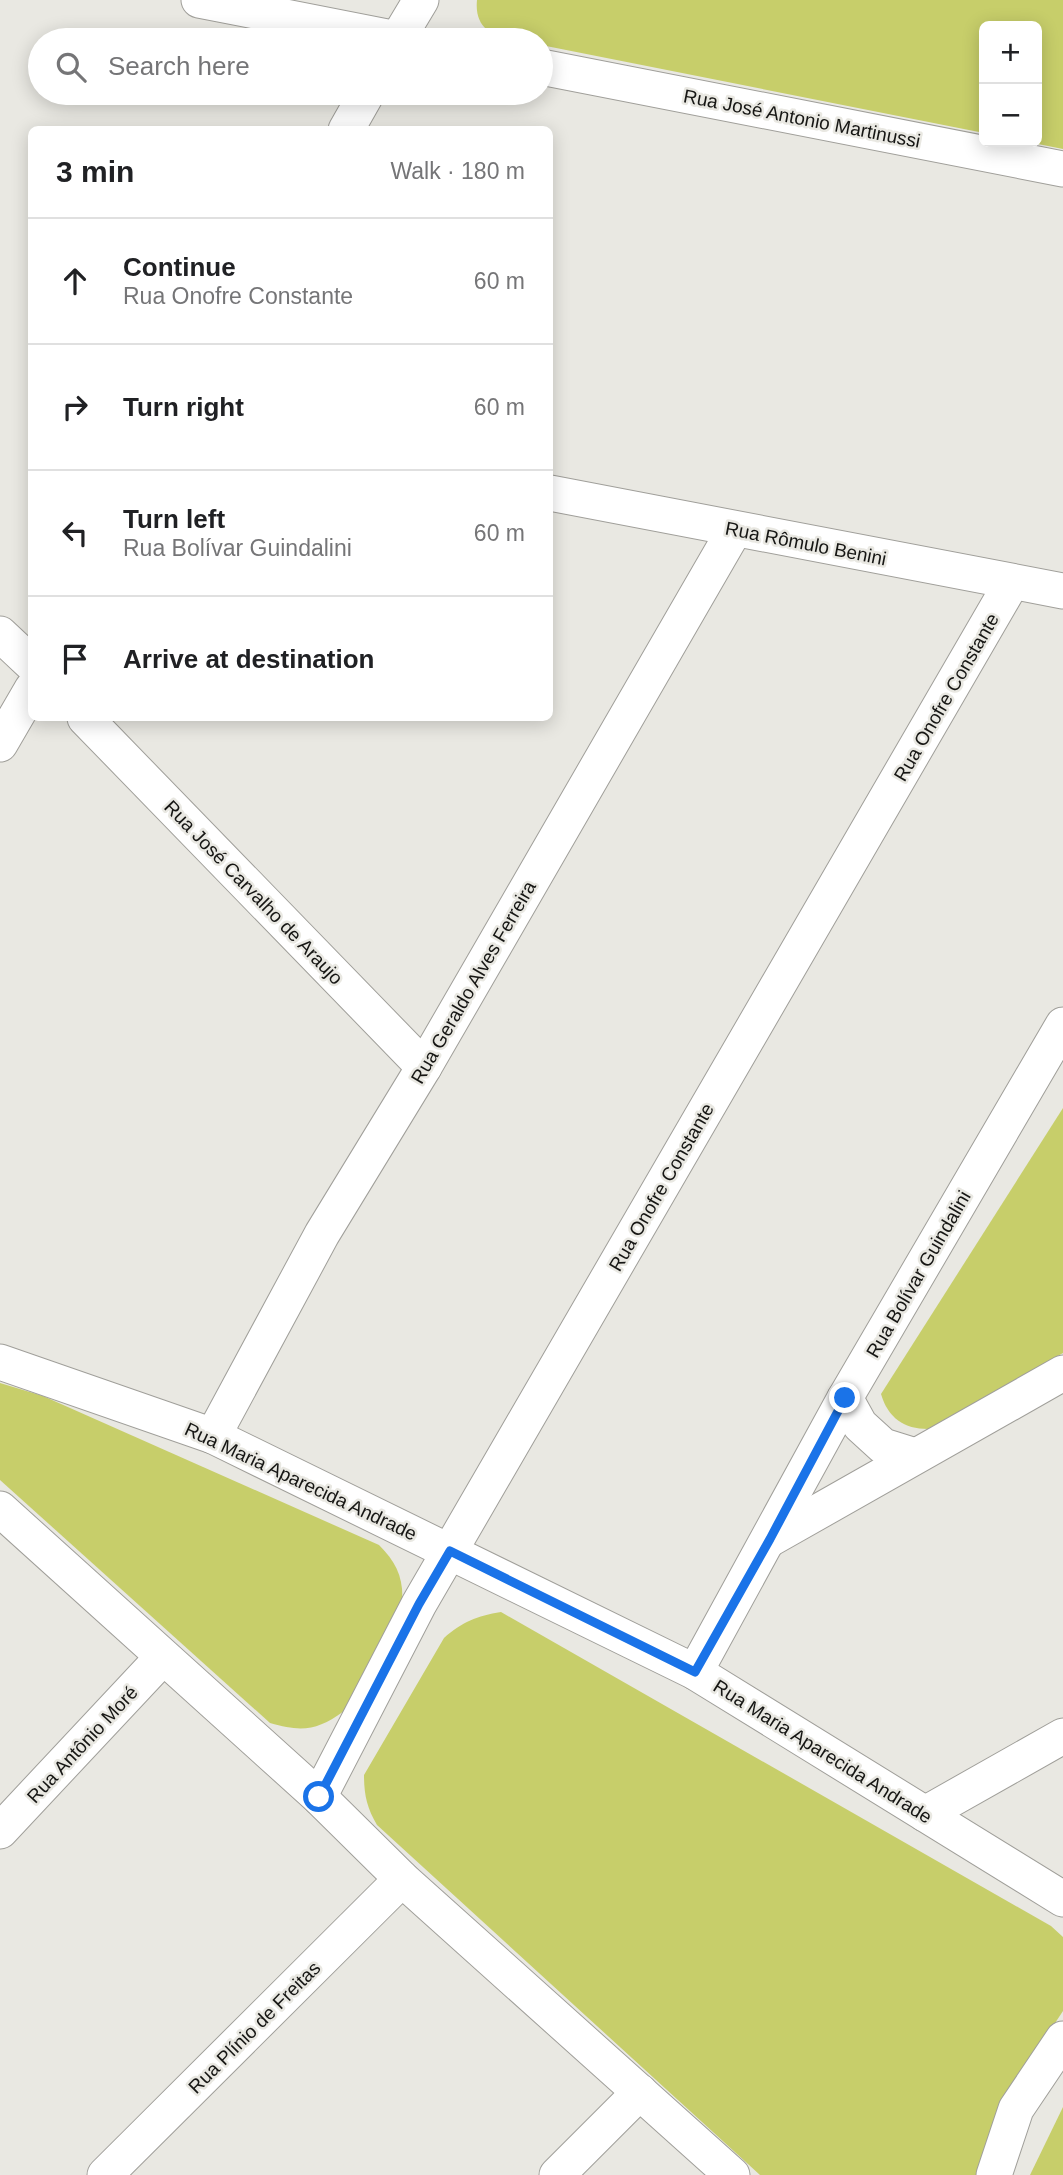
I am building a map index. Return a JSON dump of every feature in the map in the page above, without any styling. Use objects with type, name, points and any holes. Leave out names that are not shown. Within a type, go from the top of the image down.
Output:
[{"type":"street","points":[[199,0],[339,28]]},
{"type":"street","points":[[406,28],[421,0]]},
{"type":"street","name":"Rua José Antonio Martinussi","points":[[553,69],[1063,169]]},
{"type":"street","points":[[348,126],[360,105]]},
{"type":"street","name":"Rua Rômulo Benini","points":[[553,494],[1063,591]]},
{"type":"street","name":"Rua Geraldo Alves Ferreira","points":[[213,1436],[322,1234],[424,1067],[735,529]]},
{"type":"street","name":"Rua Onofre Constante","points":[[319,1797],[419,1604],[1012,582]]},
{"type":"street","points":[[0,634],[28,660]]},
{"type":"street","points":[[0,744],[28,696]]},
{"type":"street","name":"Rua José Carvalho de Araujo","points":[[88,721],[424,1067]]},
{"type":"street","name":"Rua Bolívar Guindalini","points":[[695,1672],[845,1398],[1063,1025]]},
{"type":"street","name":"Rua Maria Aparecida Andrade","points":[[0,1362],[213,1436],[695,1672],[1063,1899]]},
{"type":"street","points":[[770,1539],[1063,1373]]},
{"type":"street","points":[[845,1398],[860,1425],[883,1446],[915,1455]]},
{"type":"street","points":[[0,1509],[319,1797],[402,1879],[732,2175]]},
{"type":"street","name":"Rua Antônio Moré","points":[[0,1832],[163,1657]]},
{"type":"street","points":[[925,1814],[1063,1736]]},
{"type":"street","name":"Rua Plínio de Freitas","points":[[105,2175],[402,1879]]},
{"type":"street","points":[[994,2175],[1016,2109],[1063,2039]]},
{"type":"street","points":[[557,2175],[640,2092]]},
{"type":"green space","points":[[477,0],[1063,0],[1063,149],[1042,145],[1042,21],[979,21],[979,132],[553,47],[553,28],[486,28],[477,13]]},
{"type":"green space","points":[[1063,1108],[1063,1353],[928,1429],[904,1424],[888,1410],[881,1394]]},
{"type":"green space","points":[[0,1383],[43,1396],[379,1545],[398,1572],[402,1587],[402,1604],[344,1711],[325,1723],[308,1728],[291,1728],[270,1723],[0,1480]]},
{"type":"green space","points":[[501,1612],[1051,1926],[1063,1937],[1063,2011],[1008,2094],[981,2175],[760,2175],[377,1825],[367,1801],[364,1775],[444,1638],[470,1620]]},
{"type":"green space","points":[[1063,2107],[1063,2175],[1030,2175]]},
{"type":"route","points":[[319,1797],[419,1604],[450,1551],[695,1672],[845,1398]]}]
